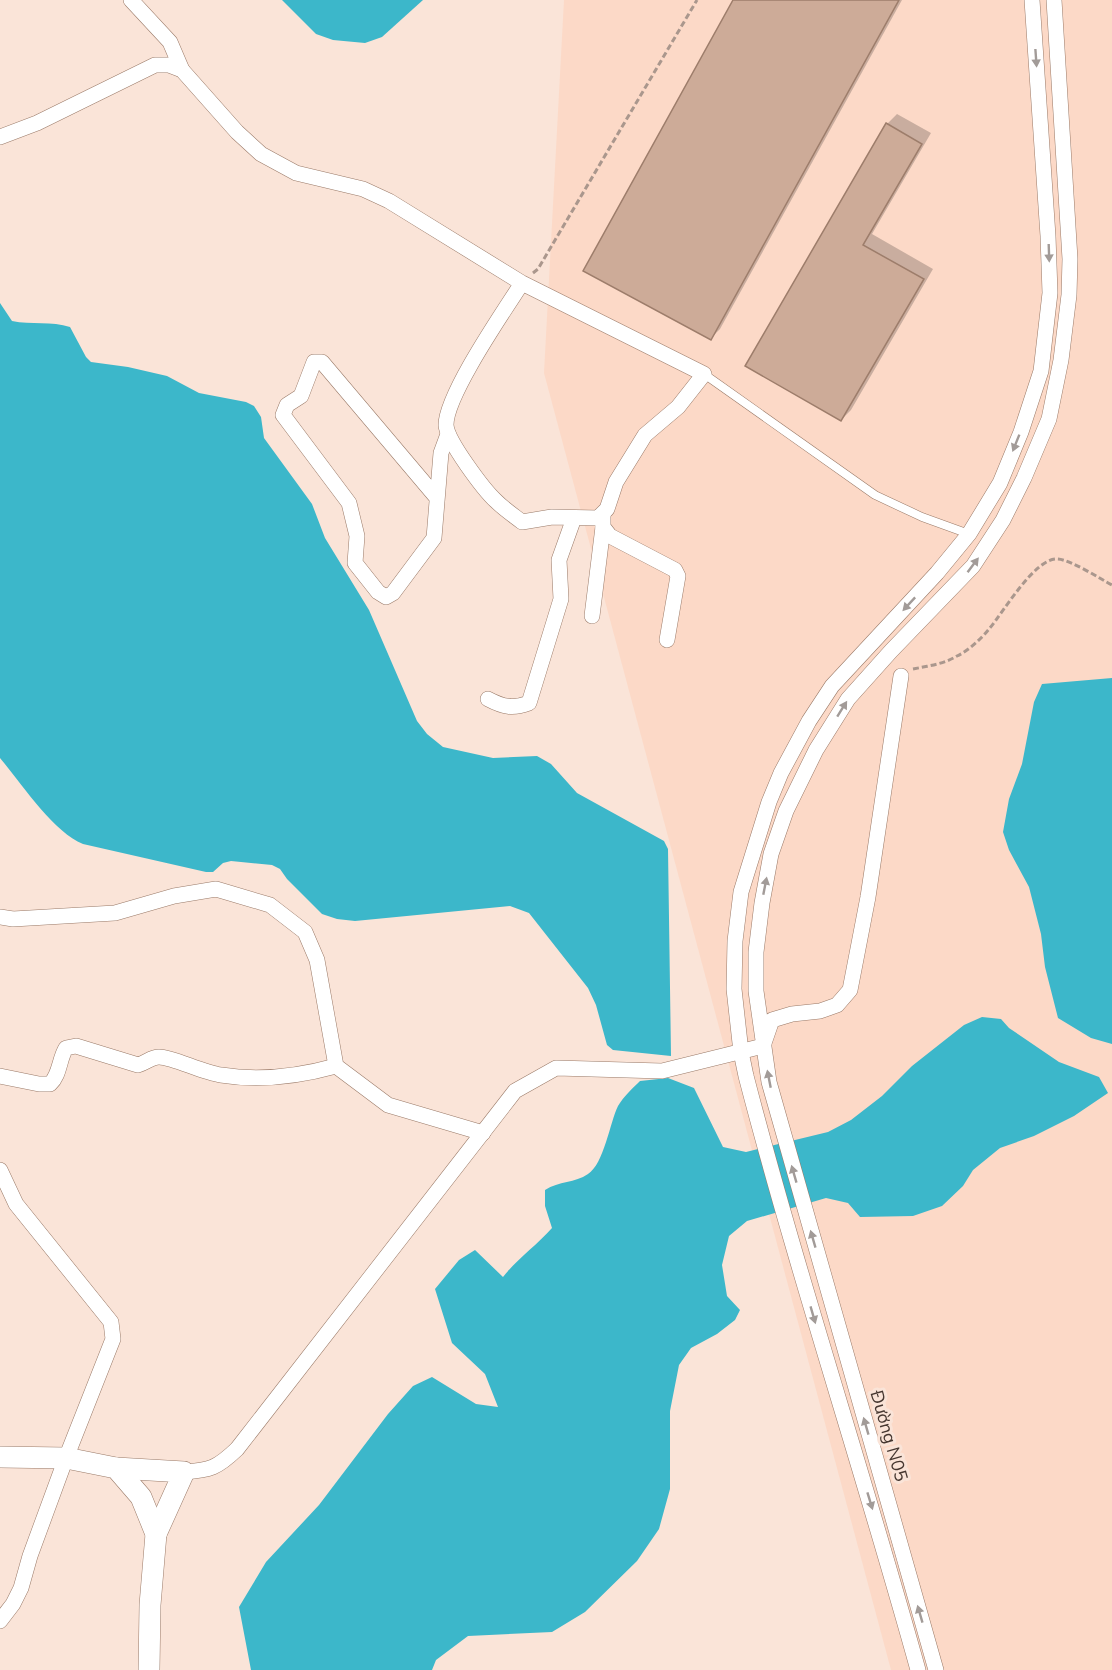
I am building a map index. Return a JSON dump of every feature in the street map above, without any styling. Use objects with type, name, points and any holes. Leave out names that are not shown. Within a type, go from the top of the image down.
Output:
[{"type":"main road","points":[[0,1457],[66,1458],[116,1468],[184,1472],[156,1534],[150,1605],[149,1670]]},
{"type":"main road","points":[[116,1468],[141,1497],[156,1534]]},
{"type":"street","points":[[131,0],[170,42],[182,70],[237,132],[261,154],[296,172],[363,189],[389,201],[522,283],[704,374],[678,407],[645,435],[616,482],[603,521],[592,616]]},
{"type":"street","name":"Đường N05","points":[[918,1670],[890,1566],[819,1338],[741,1052],[734,989],[735,941],[741,892],[769,802],[781,773],[808,722],[832,686],[937,573],[969,534],[1000,483],[1041,371],[1050,293],[1032,0]]},
{"type":"street","name":"Đường N05","points":[[936,1670],[769,1082],[756,991],[756,952],[771,854],[786,810],[816,750],[848,699],[973,566],[1003,520],[1049,419],[1061,360],[1069,296],[1070,259],[1054,0]]},
{"type":"street","points":[[0,137],[37,123],[155,65],[169,65],[182,70]]},
{"type":"street","points":[[522,283],[455,393],[446,424],[448,434],[462,458],[495,501],[522,522],[552,518],[598,518],[603,521],[610,536],[675,570],[678,576],[667,640]]},
{"type":"street","points":[[437,498],[322,362],[314,362],[302,396],[287,405],[283,415],[349,503],[357,536],[355,563],[378,592],[386,597],[393,593],[434,538],[441,453],[448,434]]},
{"type":"street","points":[[488,699],[505,708],[520,707],[529,703],[561,599],[559,560],[574,518]]},
{"type":"street","points":[[184,1472],[203,1471],[220,1465],[237,1449],[514,1091],[556,1068],[662,1071],[741,1052],[763,1046],[772,1020],[792,1014],[820,1011],[837,1005],[850,990],[868,897],[901,675]]},
{"type":"street","points":[[0,917],[115,914],[174,896],[216,889],[270,905],[305,932],[316,960],[336,1066],[388,1105],[483,1133]]},
{"type":"street","points":[[0,1076],[50,1084],[55,1079],[66,1048],[76,1046],[138,1065],[158,1057],[218,1075],[245,1078],[322,1070],[336,1066]]},
{"type":"street","points":[[0,1170],[16,1204],[111,1322],[113,1339],[66,1458],[30,1556],[21,1588],[13,1604],[0,1621]]},
{"type":"lane","points":[[704,374],[875,495],[922,517],[969,534]]},
{"type":"path","points":[[522,283],[538,269],[697,0]]},
{"type":"path","points":[[901,675],[908,670],[938,664],[958,656],[987,632],[1028,579],[1046,561],[1058,559],[1069,562],[1112,585]]},
{"type":"shaded area","points":[[564,0],[1112,0],[1112,1670],[891,1670],[544,373]]},
{"type":"water","points":[[282,0],[423,0],[382,37],[365,43],[333,40],[316,34]]},
{"type":"water","points":[[0,303],[12,321],[70,327],[91,362],[167,376],[199,393],[246,402],[254,406],[261,417],[264,438],[312,504],[325,538],[369,610],[417,721],[427,734],[443,747],[493,758],[537,756],[551,764],[577,793],[664,841],[668,849],[671,1056],[613,1050],[607,1045],[596,1005],[588,988],[529,913],[510,906],[355,921],[337,919],[322,914],[280,869],[272,865],[231,861],[223,863],[213,872],[206,872],[83,844],[60,829],[38,806],[0,758]]},
{"type":"water","points":[[1112,678],[1112,1044],[1091,1038],[1058,1018],[1029,887],[1009,850],[1003,832],[1009,799],[1022,764],[1034,702],[1042,684]]},
{"type":"water","points":[[982,1017],[1001,1019],[1009,1028],[1059,1062],[1099,1077],[1108,1093],[1074,1116],[1034,1136],[1000,1148],[973,1170],[963,1186],[942,1206],[913,1216],[860,1217],[848,1203],[826,1198],[747,1221],[729,1236],[722,1265],[727,1296],[740,1310],[735,1320],[717,1334],[691,1348],[679,1365],[670,1411],[670,1489],[659,1529],[637,1561],[585,1612],[552,1632],[468,1636],[436,1660],[432,1670],[251,1670],[239,1607],[266,1562],[319,1505],[388,1414],[413,1386],[432,1377],[476,1404],[498,1407],[485,1374],[452,1343],[435,1289],[459,1260],[475,1250],[503,1277],[546,1235],[552,1228],[545,1206],[545,1190],[583,1177],[594,1169],[618,1106],[640,1081],[668,1078],[694,1088],[723,1147],[746,1152],[828,1132],[851,1120],[882,1096],[912,1066],[964,1025]]},
{"type":"building","points":[[733,0],[899,0],[711,340],[583,271]]},
{"type":"building","points":[[886,123],[922,144],[863,245],[924,279],[841,421],[745,366]]}]
